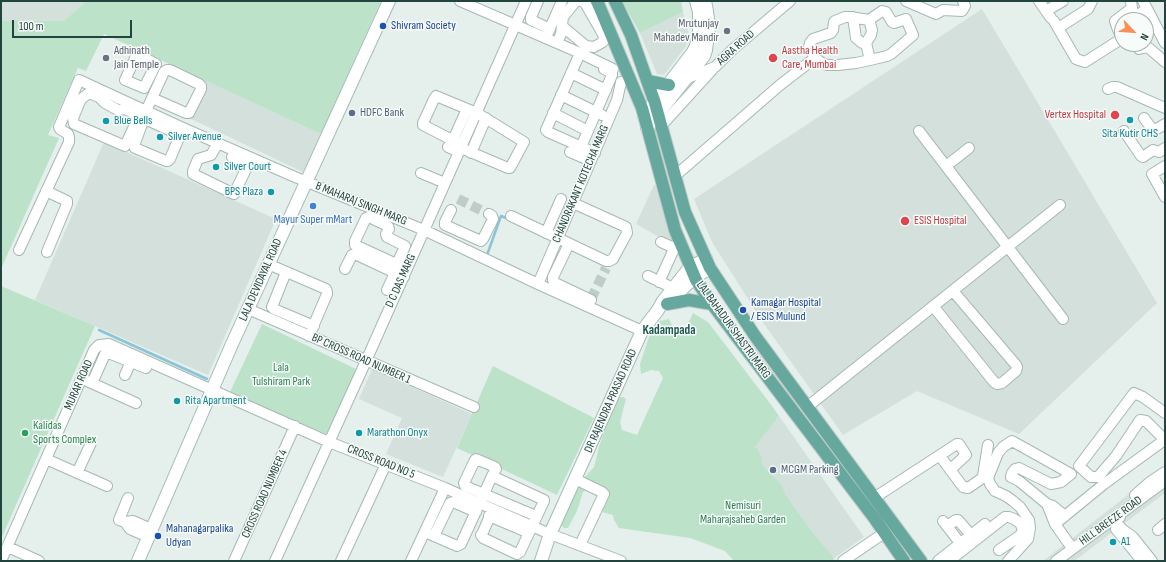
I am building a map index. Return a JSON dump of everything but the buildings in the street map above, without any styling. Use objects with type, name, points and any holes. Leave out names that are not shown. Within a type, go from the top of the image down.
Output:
[{"type":"main road","name":"LAL BAHADUR SHASTRI MARG","points":[[596,1],[646,122],[675,230],[692,272],[712,304],[875,519],[904,561]]},
{"type":"main road","name":"LAL BAHADUR SHASTRI MARG","points":[[615,1],[631,35],[648,81],[659,114],[685,212],[708,264],[755,336],[921,561]]},
{"type":"main road","points":[[648,81],[663,84],[677,80]]},
{"type":"main road","points":[[663,307],[689,300],[712,304]]},
{"type":"street","name":"LALA DEVIDAYAL ROAD","points":[[138,561],[268,264],[389,1]]},
{"type":"street","points":[[460,1],[515,26],[548,34]]},
{"type":"street","name":"D C DAS MARG","points":[[275,561],[366,361],[400,271],[424,230],[445,183],[457,147],[477,113],[526,1]]},
{"type":"street","points":[[538,1],[530,19],[532,21],[557,43],[612,73],[581,147]]},
{"type":"street","points":[[548,34],[562,1]]},
{"type":"street","points":[[557,43],[563,17],[576,1]]},
{"type":"street","points":[[562,26],[586,46],[594,47],[602,42],[604,36],[585,3],[581,1]]},
{"type":"street","points":[[659,114],[696,46],[699,34],[699,12],[696,1]]},
{"type":"street","points":[[659,114],[677,80],[704,56],[709,28],[705,1]]},
{"type":"street","name":"AGRA ROAD","points":[[677,80],[715,67],[732,50],[790,1]]},
{"type":"street","points":[[906,1],[936,14],[943,10],[962,11],[965,6],[964,1]]},
{"type":"street","points":[[1039,1],[1076,58],[1085,62],[1114,44]]},
{"type":"street","points":[[1052,19],[1063,1]]},
{"type":"street","points":[[1052,19],[1088,9],[1092,1]]},
{"type":"street","points":[[1127,12],[1132,8],[1131,1]]},
{"type":"street","points":[[1138,12],[1145,5],[1165,43]]},
{"type":"street","points":[[884,10],[894,23],[906,19],[913,35],[891,54],[856,63],[827,65],[815,58],[809,48],[810,42],[813,39],[831,33],[835,21],[845,17],[869,20],[884,10]]},
{"type":"street","points":[[853,17],[856,38],[862,43],[866,43]]},
{"type":"street","points":[[869,20],[872,30],[866,43],[870,60]]},
{"type":"street","points":[[1153,52],[1165,62]]},
{"type":"street","points":[[579,55],[613,69]]},
{"type":"street","points":[[579,55],[546,128],[547,131],[581,147],[591,158]]},
{"type":"street","points":[[675,176],[780,85],[815,58]]},
{"type":"street","points":[[646,122],[659,114],[715,67]]},
{"type":"street","points":[[146,111],[152,98],[164,72],[167,70],[170,70],[201,86],[201,89],[189,113],[152,98]]},
{"type":"street","points":[[571,73],[606,90]]},
{"type":"street","name":"B MAHARAJ SINGH MARG","points":[[46,191],[69,142],[68,134],[59,127],[79,80],[130,103],[182,131],[239,156],[424,230],[538,284],[590,302],[642,331]]},
{"type":"street","name":"CHANDRAKANT KOTECHA MARG","points":[[538,284],[573,203],[578,181],[591,158],[617,100],[620,82]]},
{"type":"street","points":[[130,103],[138,86]]},
{"type":"street","points":[[1108,89],[1117,87],[1165,108]]},
{"type":"street","points":[[89,93],[99,97],[104,103],[111,106],[118,110],[125,109],[136,114],[138,117],[125,146],[76,126],[72,122],[82,99],[89,93]]},
{"type":"street","points":[[562,93],[610,116]]},
{"type":"street","points":[[111,106],[115,96]]},
{"type":"street","points":[[436,96],[477,113],[522,140],[523,144],[510,168],[457,147],[425,127],[422,123],[436,96]]},
{"type":"street","points":[[457,147],[467,109]]},
{"type":"street","points":[[553,113],[588,130]]},
{"type":"street","points":[[471,153],[486,118]]},
{"type":"street","points":[[1144,118],[1152,129],[1155,130],[1165,124]]},
{"type":"street","points":[[145,120],[182,131],[168,161],[166,162],[135,148],[134,146],[145,120]]},
{"type":"street","points":[[1124,131],[1141,156],[1153,150],[1159,152],[1165,148]]},
{"type":"street","points":[[919,132],[1063,319]]},
{"type":"street","points":[[216,146],[211,155],[198,159],[192,172],[195,175],[234,194],[248,167],[239,156]]},
{"type":"street","points":[[946,166],[969,148]]},
{"type":"street","points":[[570,152],[591,158]]},
{"type":"street","points":[[1165,166],[1152,174],[1165,197]]},
{"type":"street","points":[[421,173],[445,183]]},
{"type":"street","points":[[19,250],[46,191],[67,201],[47,252]]},
{"type":"street","points":[[546,233],[561,199]]},
{"type":"street","points":[[557,241],[609,262],[613,259],[627,233],[626,227],[573,203]]},
{"type":"street","points":[[808,407],[1060,205]]},
{"type":"street","points":[[451,210],[445,225],[479,241],[482,240],[493,219],[489,214]]},
{"type":"street","points":[[511,216],[546,233],[567,248],[602,264],[606,268]]},
{"type":"street","points":[[387,290],[400,271],[404,246],[387,237],[386,234],[389,229],[388,226],[367,217],[355,241],[355,245],[400,271]]},
{"type":"street","points":[[456,245],[461,233]]},
{"type":"street","points":[[659,282],[674,251],[672,247],[661,242]]},
{"type":"street","points":[[567,248],[553,277],[553,280],[555,283],[590,302]]},
{"type":"street","points":[[345,269],[352,255],[355,254],[400,271]]},
{"type":"street","points":[[268,264],[326,290],[327,292],[309,336]]},
{"type":"street","name":"DR RAJENDRA PRASAD ROAD","points":[[542,561],[550,534],[642,331],[663,307],[662,301],[673,288],[692,272],[708,264]]},
{"type":"street","points":[[286,272],[272,307],[314,326]]},
{"type":"street","points":[[663,307],[692,272]]},
{"type":"street","points":[[648,276],[673,288]]},
{"type":"street","points":[[933,306],[994,382],[997,384],[1002,383],[1016,372],[1016,365],[953,291]]},
{"type":"street","name":"BP CROSS ROAD NUMBER 1","points":[[248,309],[474,407]]},
{"type":"street","name":"MURAR ROAD","points":[[1,561],[81,378],[94,350],[99,345],[109,344],[132,358],[213,390]]},
{"type":"street","points":[[92,383],[106,352],[132,358],[146,368]]},
{"type":"street","points":[[125,375],[132,358]]},
{"type":"street","points":[[81,378],[136,403]]},
{"type":"street","name":"CROSS ROAD NO 5","points":[[213,390],[329,442],[480,503],[491,512],[532,525],[550,534],[621,561]]},
{"type":"street","points":[[1065,516],[1011,477],[1015,469],[1019,468],[1051,484],[1061,482],[1079,466],[1134,393],[1143,397],[1165,413]]},
{"type":"street","points":[[1055,524],[1101,480],[1140,420],[1146,421],[1163,438],[1163,441],[1160,444],[1101,480],[1091,477],[1079,466]]},
{"type":"street","name":"CROSS ROAD NUMBER 4","points":[[234,561],[295,426]]},
{"type":"street","points":[[1008,561],[1028,539],[1030,528],[1028,520],[1020,507],[1006,496],[995,491],[990,484],[988,478],[998,453],[1003,447],[1012,441],[1071,474]]},
{"type":"street","points":[[77,473],[91,443]]},
{"type":"street","points":[[874,498],[957,444],[966,455],[950,470]]},
{"type":"street","points":[[940,456],[963,487],[968,488],[983,476],[988,445]]},
{"type":"street","points":[[46,459],[106,486]]},
{"type":"street","points":[[429,534],[459,546],[480,503],[495,467],[478,459],[475,460],[464,484],[480,503]]},
{"type":"street","points":[[341,561],[386,464]]},
{"type":"street","points":[[1110,522],[1113,512],[1123,506],[1150,482],[1165,472]]},
{"type":"street","points":[[491,512],[482,532],[483,538],[517,554],[520,552],[544,501],[543,499],[492,476]]},
{"type":"street","points":[[1031,491],[1040,478]]},
{"type":"street","points":[[576,479],[604,494],[580,546]]},
{"type":"street","name":"HILL BREEZE ROAD","points":[[1056,561],[1165,481]]},
{"type":"street","points":[[429,534],[445,488]]},
{"type":"street","points":[[1110,522],[1126,516],[1165,488]]},
{"type":"street","points":[[128,498],[119,518],[121,521],[125,522],[133,521],[150,533]]},
{"type":"street","points":[[411,561],[450,503],[453,502],[480,503],[532,525]]},
{"type":"street","points":[[1047,504],[1055,524],[1072,548]]},
{"type":"street","points":[[949,561],[1005,517],[1014,518],[1020,523],[1023,529],[1021,534],[1018,538],[999,550]]},
{"type":"street","points":[[960,543],[945,524],[958,520],[971,535]]},
{"type":"street","points":[[1110,522],[1142,561]]},
{"type":"street","points":[[1110,522],[1134,537],[1152,561]]},
{"type":"street","points":[[938,561],[985,524]]},
{"type":"street","points":[[843,561],[884,533]]},
{"type":"street","points":[[8,547],[39,561]]},
{"type":"shaded area","points":[[1,1],[86,1],[64,21],[1,21]]},
{"type":"shaded area","name":"ESIS Hospital","points":[[982,9],[1157,303],[1019,434],[917,391],[843,435],[762,321],[712,242],[694,199]]},
{"type":"shaded area","points":[[683,12],[689,36],[686,46],[664,75],[657,74],[640,33]]},
{"type":"shaded area","points":[[204,80],[321,134],[303,172],[187,117]]},
{"type":"shaded area","points":[[104,142],[276,219],[208,375],[35,300]]},
{"type":"shaded area","points":[[654,185],[659,188],[675,246],[636,224]]},
{"type":"shaded area","points":[[372,369],[472,414],[443,477],[386,454],[402,418],[359,399]]},
{"type":"shaded area","points":[[779,416],[864,537],[830,561],[750,452]]},
{"type":"shaded area","points":[[1165,466],[1165,493],[1074,561],[1043,561]]},
{"type":"green space","points":[[86,1],[381,1],[321,134],[104,34],[86,71],[78,68],[48,135],[59,138],[1,269],[1,21],[64,21]]},
{"type":"green space","points":[[622,1],[681,1],[683,12],[640,33]]},
{"type":"green space","name":"Kalidas Sports Complex","points":[[1,286],[95,326],[1,539]]},
{"type":"green space","name":"Nemisuri Maharajsaheb Garden","points":[[693,313],[708,322],[779,416],[754,448],[757,448],[761,456],[762,465],[781,484],[785,494],[795,509],[834,559],[832,561],[734,561],[725,551],[690,538],[619,528],[613,515],[602,512],[608,498],[603,491],[592,486],[583,492],[577,511],[568,528],[564,528],[561,525],[572,495],[583,479],[594,467],[599,447],[616,398],[623,397],[626,399],[620,422],[622,430],[637,435],[663,378],[659,371],[651,370],[641,374],[640,364],[650,334],[660,321],[669,319],[677,332],[684,332]]},
{"type":"green space","name":"Lala Tulshiram Park","points":[[262,324],[358,370],[329,435],[229,394]]},
{"type":"green space","points":[[493,366],[594,418],[557,495],[457,448]]},
{"type":"waterway","points":[[487,255],[501,216],[509,219]]},
{"type":"waterway","points":[[99,330],[207,379]]},
{"type":"tunnel","points":[[458,199],[489,214]]},
{"type":"tunnel","points":[[591,299],[606,268]]},
{"type":"place","name":"Shivram Society","points":[[383,26]]},
{"type":"place","name":"Mrutunjay Mahadev Mandir","points":[[727,31]]},
{"type":"place","name":"Adhinath Jain Temple","points":[[106,58]]},
{"type":"place","name":"Aastha Health Care, Mumbai","points":[[773,58]]},
{"type":"place","name":"HDFC Bank","points":[[352,113]]},
{"type":"place","name":"Vertex Hospital","points":[[1115,115]]},
{"type":"place","name":"Sita Kutir CHS","points":[[1130,120]]},
{"type":"place","name":"Blue Bells","points":[[106,121]]},
{"type":"place","name":"Silver Avenue","points":[[160,137]]},
{"type":"place","name":"Silver Court","points":[[216,167]]},
{"type":"place","name":"BPS Plaza","points":[[271,192]]},
{"type":"place","name":"Mayur Super mMart","points":[[313,206]]},
{"type":"place","name":"ESIS Hospital","points":[[905,221]]},
{"type":"place","name":"Kamagar Hospital / ESIS Mulund","points":[[743,310]]},
{"type":"place","name":"Rita Apartment","points":[[177,401]]},
{"type":"place","name":"Kalidas Sports Complex","points":[[25,433]]},
{"type":"place","name":"Marathon Onyx","points":[[359,433]]},
{"type":"place","name":"MCGM Parking","points":[[773,470]]},
{"type":"place","name":"Mahanagarpalika Udyan","points":[[158,536]]},
{"type":"place","name":"A1","points":[[1113,542]]},
{"type":"district","name":"Kadampada","points":[[669,331]]}]
